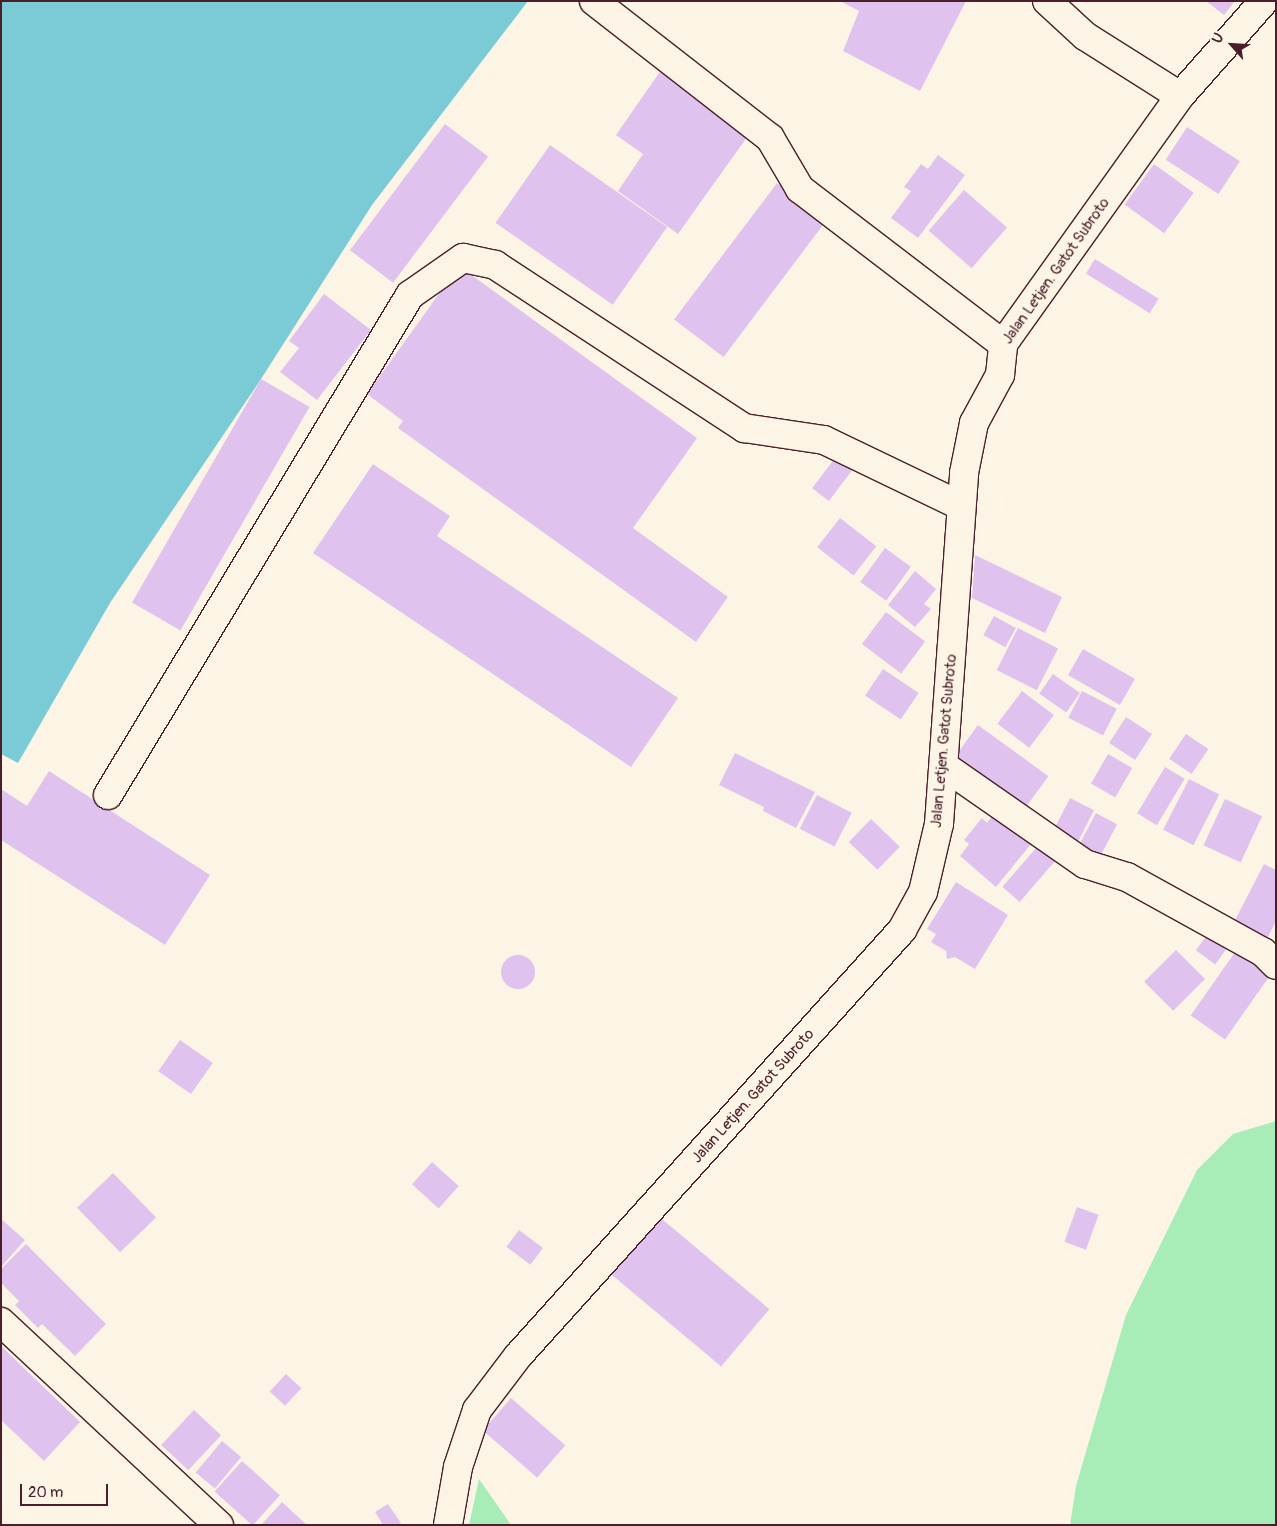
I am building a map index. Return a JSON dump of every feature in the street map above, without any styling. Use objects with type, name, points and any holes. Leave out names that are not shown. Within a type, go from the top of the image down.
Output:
[{"type":"street","points":[[594,1],[770,138],[800,189],[1003,344]]},
{"type":"street","points":[[1047,1],[1085,36],[1180,96]]},
{"type":"street","name":"Jalan Letjen. Gatot Subroto","points":[[448,1525],[458,1467],[478,1410],[518,1356],[902,930],[923,892],[939,824],[961,506],[974,423],[1000,375],[1003,344],[1180,96],[1264,1]]},
{"type":"street","points":[[108,795],[410,295],[463,258],[495,265],[744,428],[824,440],[961,506]]},
{"type":"street","points":[[944,766],[1085,864],[1127,877],[1263,952],[1276,965]]},
{"type":"street","points":[[1,1322],[219,1525]]},
{"type":"green space","points":[[1276,1121],[1276,1525],[1070,1525],[1076,1486],[1126,1315],[1197,1170],[1233,1134]]},
{"type":"green space","points":[[479,1479],[511,1525],[469,1525]]},
{"type":"water","points":[[1,1],[528,1],[372,205],[261,379],[110,603],[18,763],[1,754]]},
{"type":"building","points":[[840,1],[966,1],[920,91],[843,51],[859,11]]},
{"type":"building","points":[[1206,1],[1235,1],[1224,15]]},
{"type":"building","points":[[666,63],[750,133],[678,234],[618,191],[643,154],[616,135]]},
{"type":"building","points":[[445,124],[488,156],[393,283],[350,250]]},
{"type":"building","points":[[1187,127],[1240,161],[1219,194],[1166,160]]},
{"type":"building","points":[[550,145],[667,227],[613,305],[496,223]]},
{"type":"building","points":[[938,155],[965,175],[918,238],[891,218],[911,191],[904,187],[921,164],[928,169]]},
{"type":"building","points":[[1154,164],[1194,193],[1164,233],[1125,204]]},
{"type":"building","points":[[777,183],[827,220],[724,357],[674,320]]},
{"type":"building","points":[[964,190],[1007,227],[972,268],[929,231]]},
{"type":"building","points":[[1095,259],[1159,299],[1150,313],[1086,273]]},
{"type":"building","points":[[459,266],[697,438],[633,528],[728,597],[696,642],[398,428],[403,421],[367,394]]},
{"type":"building","points":[[324,294],[371,330],[317,400],[280,372],[299,348],[289,341]]},
{"type":"building","points":[[261,379],[309,407],[180,630],[132,602]]},
{"type":"building","points":[[835,458],[852,471],[829,501],[812,488]]},
{"type":"building","points":[[373,464],[450,516],[437,536],[678,698],[631,767],[313,553]]},
{"type":"building","points":[[840,518],[876,546],[853,575],[817,547]]},
{"type":"building","points":[[885,548],[911,567],[886,601],[860,582]]},
{"type":"building","points":[[975,555],[1062,597],[1045,633],[972,598]]},
{"type":"building","points":[[915,571],[936,589],[924,604],[931,609],[915,627],[888,605]]},
{"type":"building","points":[[886,612],[925,641],[901,673],[862,644]]},
{"type":"building","points":[[994,616],[1016,628],[1005,647],[983,635]]},
{"type":"building","points":[[1018,628],[1058,648],[1037,690],[997,670]]},
{"type":"building","points":[[1083,649],[1135,679],[1120,705],[1068,675]]},
{"type":"building","points":[[883,669],[919,693],[901,720],[865,696]]},
{"type":"building","points":[[1053,674],[1080,693],[1066,713],[1039,694]]},
{"type":"building","points":[[1022,691],[1054,715],[1029,748],[997,724]]},
{"type":"building","points":[[1082,691],[1117,709],[1103,735],[1068,718]]},
{"type":"building","points":[[1126,717],[1152,734],[1135,760],[1109,743]]},
{"type":"building","points":[[978,725],[1048,776],[1024,810],[953,759]]},
{"type":"building","points":[[1186,734],[1208,749],[1192,774],[1169,759]]},
{"type":"building","points":[[735,753],[815,792],[796,828],[763,811],[764,807],[719,785]]},
{"type":"building","points":[[1108,754],[1132,768],[1115,797],[1091,783]]},
{"type":"building","points":[[1165,767],[1185,779],[1157,825],[1137,813]]},
{"type":"building","points":[[49,771],[210,875],[165,945],[1,840],[1,789],[27,806]]},
{"type":"building","points":[[1189,779],[1219,794],[1193,845],[1163,830]]},
{"type":"building","points":[[817,795],[852,813],[834,847],[800,829]]},
{"type":"building","points":[[1070,798],[1094,810],[1079,841],[1055,828]]},
{"type":"building","points":[[1225,799],[1262,816],[1241,863],[1203,845]]},
{"type":"building","points":[[998,808],[1035,839],[996,887],[960,856],[969,844],[964,840],[982,818],[987,823]]},
{"type":"building","points":[[1096,813],[1117,824],[1099,858],[1078,847]]},
{"type":"building","points":[[871,819],[900,847],[878,870],[849,842]]},
{"type":"building","points":[[1043,840],[1060,855],[1020,902],[1002,887]]},
{"type":"building","points":[[1264,864],[1276,870],[1276,921],[1266,941],[1233,924]]},
{"type":"building","points":[[956,882],[1008,915],[975,969],[955,957],[947,959],[946,951],[931,942],[936,934],[927,929]]},
{"type":"building","points":[[1207,935],[1226,949],[1215,964],[1196,950]]},
{"type":"building","points":[[1240,945],[1274,969],[1225,1040],[1191,1015]]},
{"type":"building","points":[[1176,950],[1205,979],[1173,1011],[1144,982]]},
{"type":"building","points":[[518,955],[530,960],[535,972],[530,984],[518,989],[506,984],[501,972],[506,960]]},
{"type":"building","points":[[180,1040],[213,1063],[191,1094],[158,1071]]},
{"type":"building","points":[[432,1162],[459,1186],[439,1208],[412,1184]]},
{"type":"building","points":[[113,1173],[156,1218],[120,1252],[77,1208]]},
{"type":"building","points":[[1077,1207],[1099,1215],[1086,1250],[1064,1242]]},
{"type":"building","points":[[656,1214],[769,1309],[721,1367],[608,1271]]},
{"type":"building","points":[[1,1219],[25,1240],[1,1267]]},
{"type":"building","points":[[519,1230],[543,1248],[530,1265],[506,1247]]},
{"type":"building","points":[[26,1244],[106,1324],[75,1356],[42,1324],[38,1328],[15,1305],[19,1301],[1,1283],[1,1269]]},
{"type":"building","points":[[1,1346],[80,1422],[44,1461],[1,1420]]},
{"type":"building","points":[[286,1374],[301,1388],[285,1406],[270,1392]]},
{"type":"building","points":[[511,1398],[565,1445],[537,1478],[483,1430]]},
{"type":"building","points":[[194,1410],[221,1435],[188,1470],[161,1445]]},
{"type":"building","points":[[222,1441],[241,1457],[215,1488],[196,1472]]},
{"type":"building","points":[[242,1461],[280,1495],[252,1525],[215,1491]]},
{"type":"building","points":[[282,1502],[307,1525],[261,1525]]},
{"type":"building","points":[[388,1504],[401,1523],[398,1525],[383,1525],[375,1512]]}]
